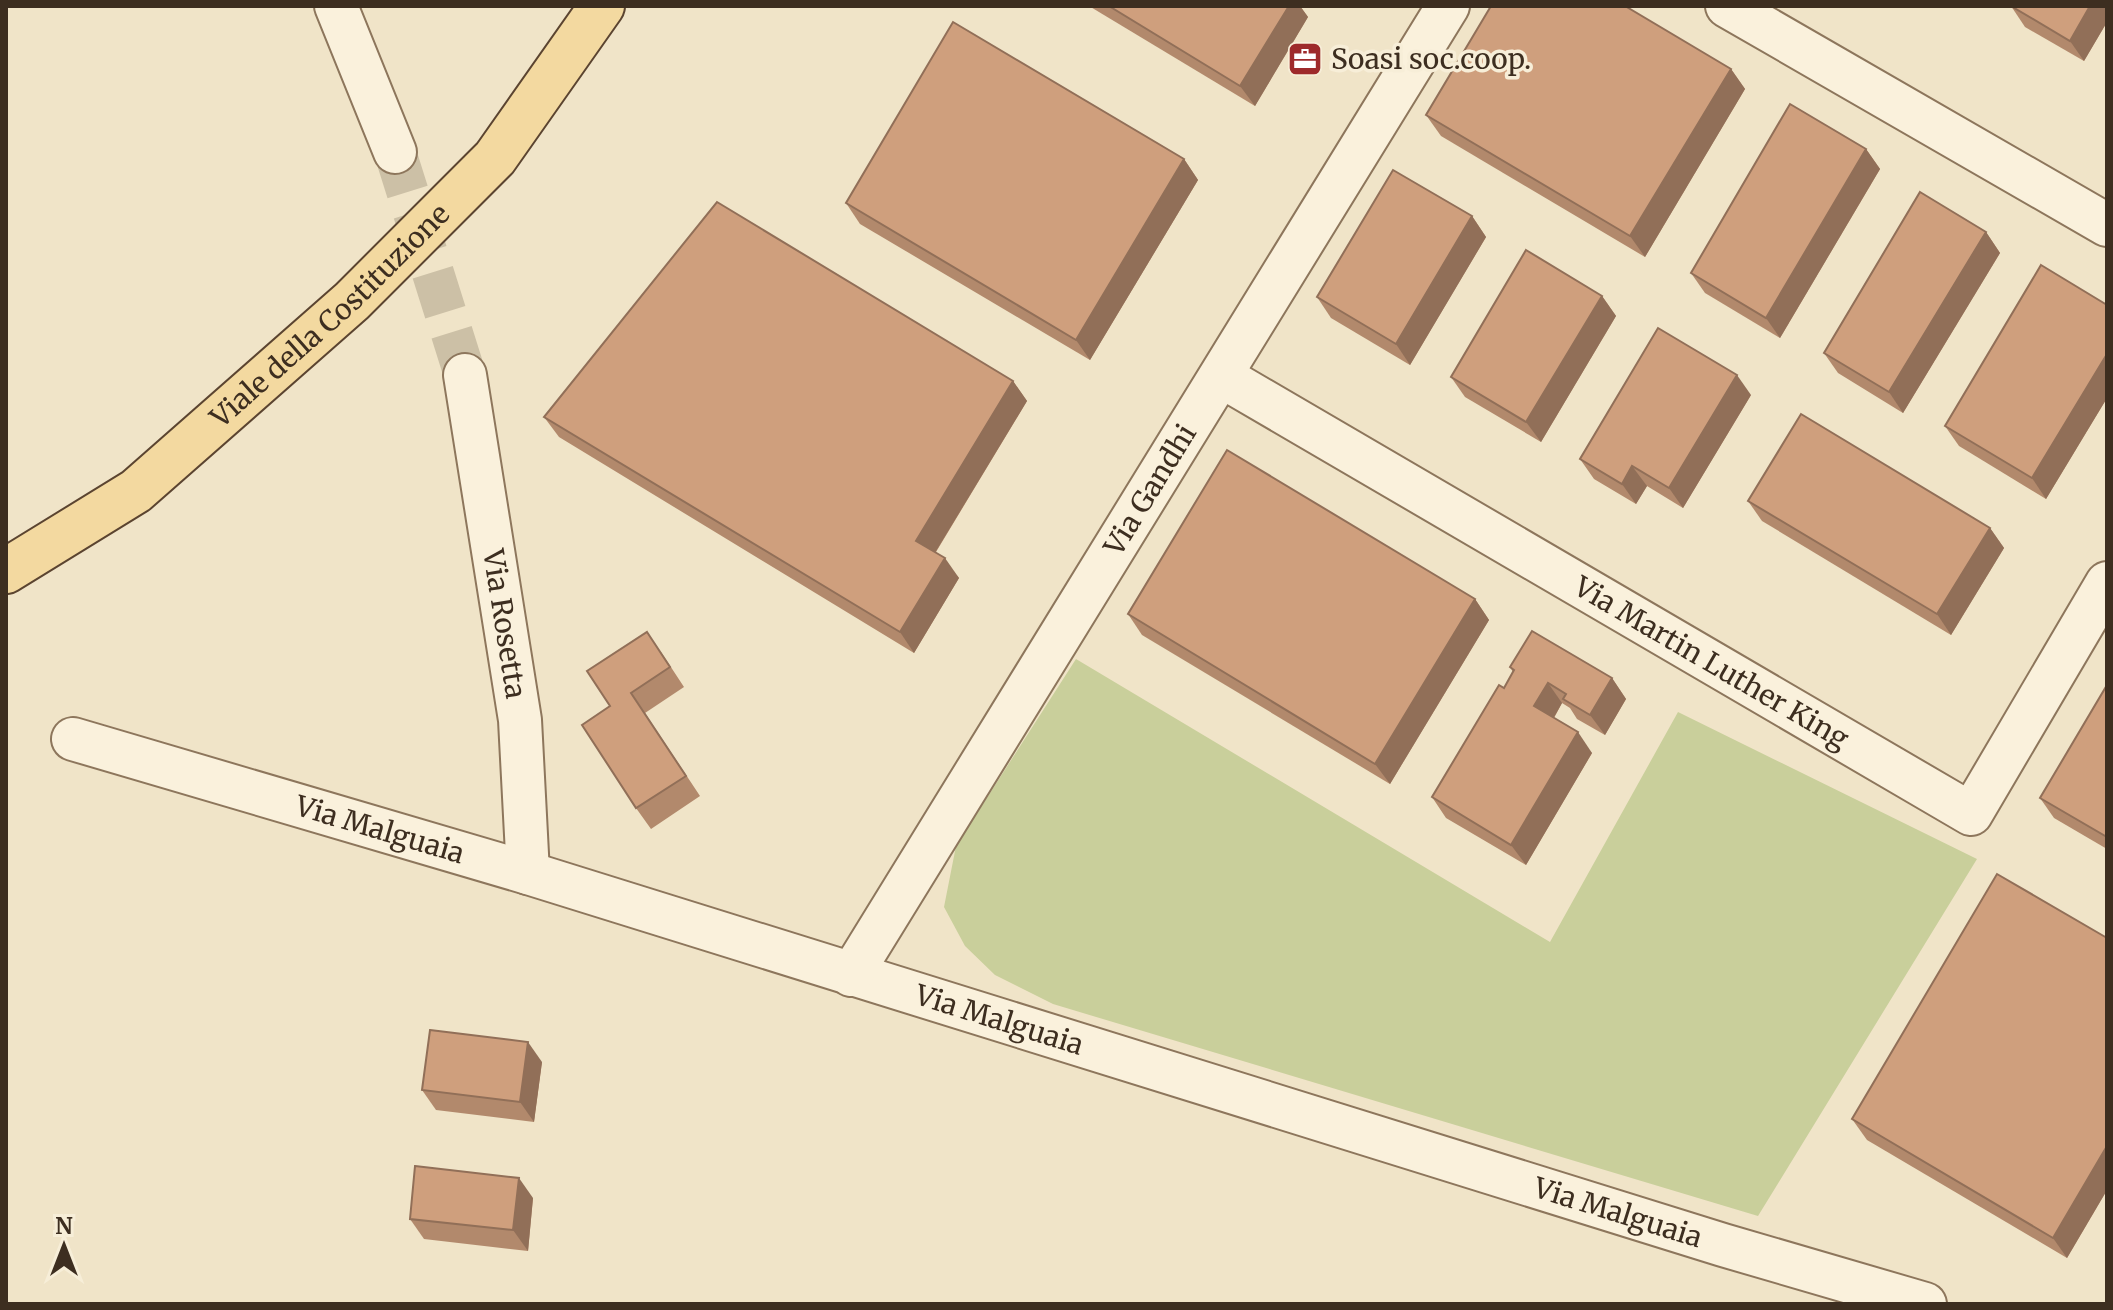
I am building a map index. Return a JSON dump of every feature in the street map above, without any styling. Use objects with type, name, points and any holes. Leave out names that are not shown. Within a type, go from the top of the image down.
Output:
[{"type":"main road","name":"Viale della Costituzione","points":[[6,571],[136,491],[352,301],[495,158],[602,6]]},
{"type":"street","points":[[336,6],[395,152]]},
{"type":"street","name":"Via Gandhi","points":[[851,975],[1448,6]]},
{"type":"street","points":[[1727,6],[2107,225]]},
{"type":"street","name":"Via Rosetta","points":[[465,375],[520,720],[528,873]]},
{"type":"street","name":"Via Martin Luther King","points":[[1221,376],[1971,814],[2107,583]]},
{"type":"street","name":"Via Malguaia","points":[[73,739],[528,873],[1925,1304]]},
{"type":"green space","points":[[1076,659],[1550,942],[1678,712],[1977,859],[1758,1216],[1053,1004],[995,975],[965,946],[944,907],[956,846]]},
{"type":"building","points":[[1109,6],[1289,6],[1240,86]]},
{"type":"building","points":[[1491,6],[1625,6],[1731,69],[1630,236],[1426,115]]},
{"type":"building","points":[[2011,6],[2090,6],[2070,41]]},
{"type":"building","points":[[953,22],[1184,159],[1076,340],[846,203]]},
{"type":"building","points":[[1790,104],[1866,149],[1766,318],[1691,273]]},
{"type":"building","points":[[1393,170],[1472,216],[1396,344],[1317,297]]},
{"type":"building","points":[[1920,192],[1986,232],[1889,392],[1824,353]]},
{"type":"building","points":[[717,202],[1013,381],[916,541],[945,558],[900,632],[544,417]]},
{"type":"building","points":[[1526,250],[1602,296],[1526,422],[1451,377]]},
{"type":"building","points":[[2041,265],[2107,305],[2107,354],[2032,478],[1945,426]]},
{"type":"building","points":[[1658,328],[1737,375],[1669,488],[1632,466],[1622,484],[1580,459]]},
{"type":"building","points":[[1801,414],[1990,528],[1937,614],[1748,501]]},
{"type":"building","points":[[1227,450],[1475,599],[1375,764],[1128,614]]},
{"type":"building","points":[[1532,631],[1612,678],[1590,715],[1563,699],[1566,694],[1548,683],[1534,706],[1578,732],[1511,845],[1432,797],[1499,685],[1504,688],[1514,670],[1510,667]]},
{"type":"building","points":[[647,632],[670,667],[631,693],[686,776],[636,808],[582,725],[610,706],[587,671]]},
{"type":"building","points":[[2107,685],[2107,837],[2040,798]]},
{"type":"building","points":[[1997,874],[2107,938],[2107,1146],[2053,1238],[1852,1119]]},
{"type":"building","points":[[430,1030],[528,1042],[520,1102],[422,1090]]},
{"type":"building","points":[[415,1166],[519,1178],[513,1230],[410,1219]]},
{"type":"tunnel","points":[[395,152],[465,375]]},
{"type":"place","name":"Soasi soc.coop.","points":[[1305,59]]}]
